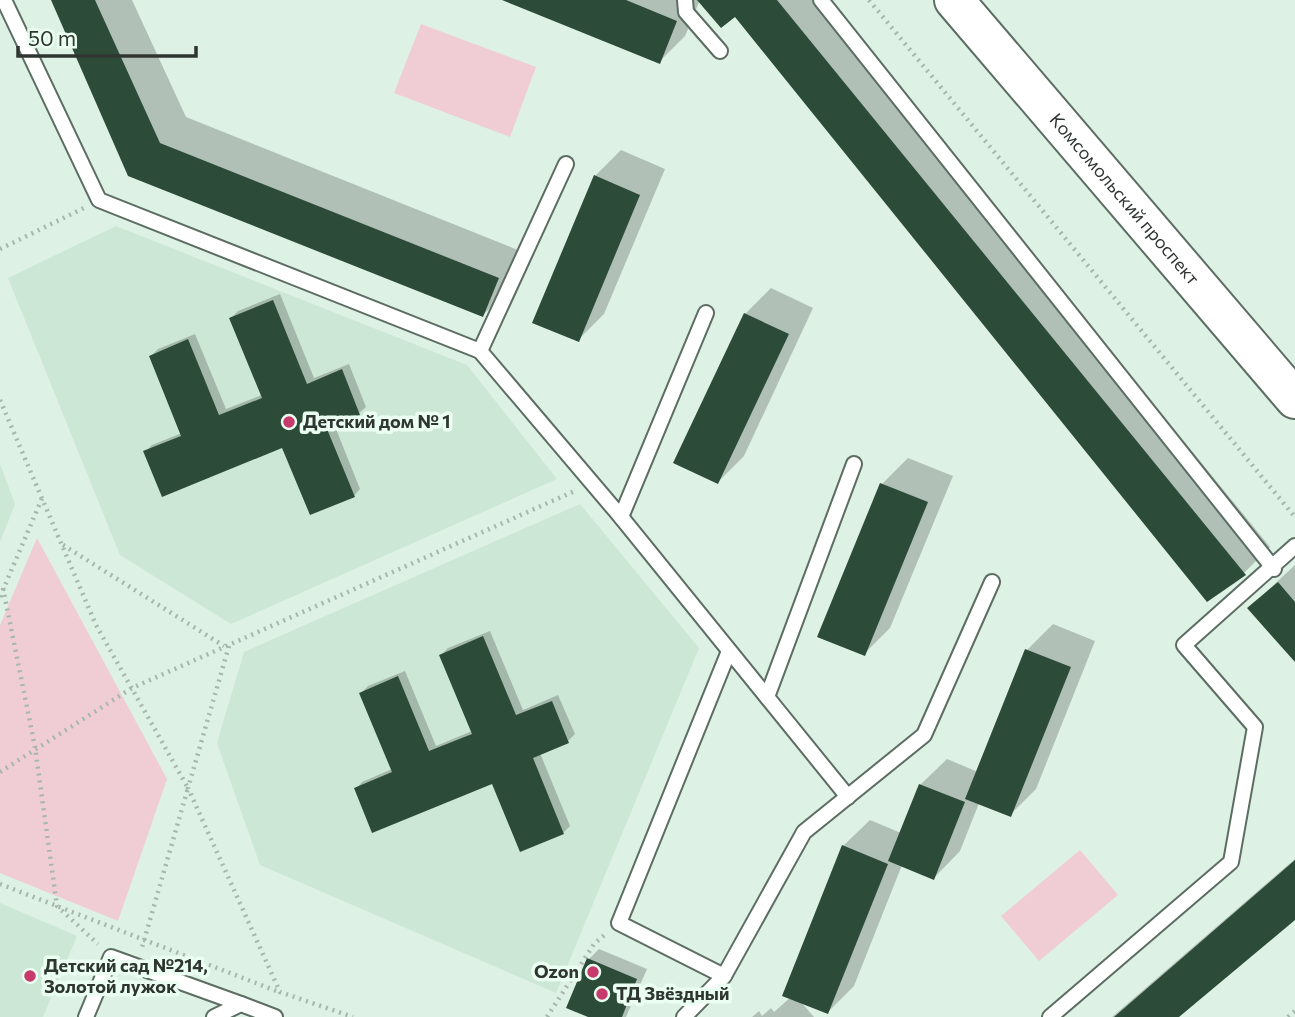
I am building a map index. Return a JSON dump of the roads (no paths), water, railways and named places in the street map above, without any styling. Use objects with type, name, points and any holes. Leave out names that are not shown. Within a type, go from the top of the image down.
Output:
[{"type":"main road","name":"Комсомольский проспект","points":[[954,0],[1295,399]]},
{"type":"main road","name":"Комсомольский проспект","points":[[986,0],[1295,359]]},
{"type":"lane","points":[[4,0],[99,200],[480,351],[621,517],[848,797]]},
{"type":"lane","points":[[685,0],[686,12],[720,51]]},
{"type":"lane","points":[[821,0],[1273,569]]},
{"type":"lane","points":[[480,351],[566,164]]},
{"type":"lane","points":[[621,517],[706,313]]},
{"type":"lane","points":[[767,697],[854,464]]},
{"type":"lane","points":[[1050,1017],[1231,862],[1255,727],[1184,645],[1295,547]]},
{"type":"lane","points":[[684,1017],[724,976],[804,832],[924,735],[992,582]]},
{"type":"lane","points":[[724,976],[619,923],[729,651]]},
{"type":"lane","points":[[86,1017],[111,957],[275,1017]]},
{"type":"lane","points":[[214,1017],[241,1004]]},
{"type":"place","name":"Детский дом № 1","points":[[289,422]]},
{"type":"place","name":"Ozon","points":[[593,972]]},
{"type":"place","name":"Детский сад №214, Золотой лужок","points":[[30,976]]},
{"type":"place","name":"ТД Звёздный","points":[[602,994]]}]
